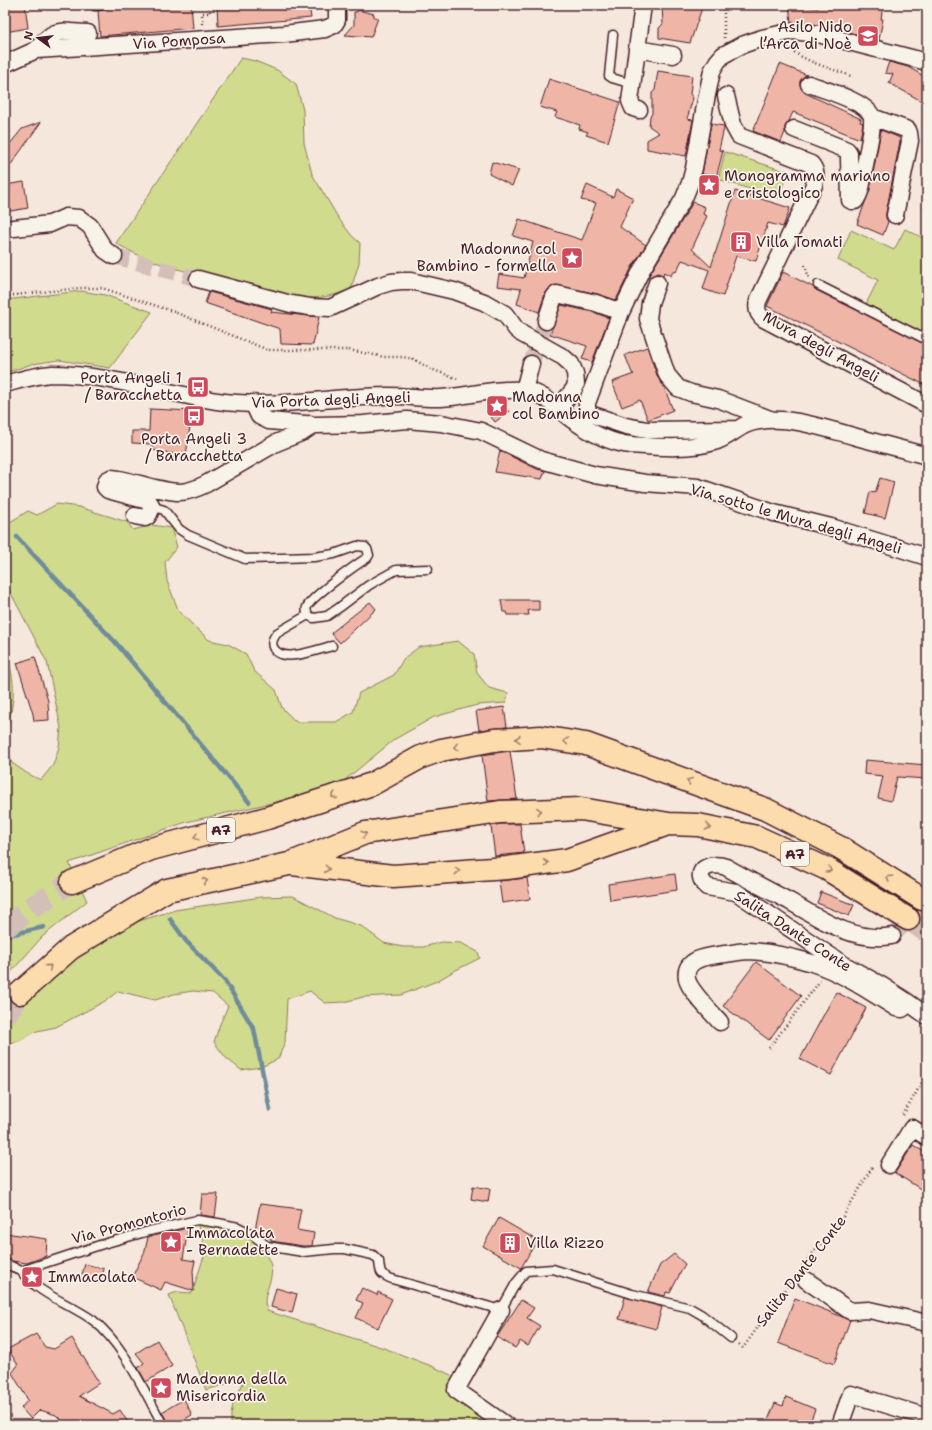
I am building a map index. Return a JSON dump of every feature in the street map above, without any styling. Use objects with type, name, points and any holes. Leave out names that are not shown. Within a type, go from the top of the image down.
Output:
[{"type":"highway","name":"A7","points":[[72,882],[151,849],[267,818],[372,784],[421,757],[442,750],[494,740],[541,737],[586,744],[765,809],[841,848],[922,899]]},
{"type":"highway","name":"A7","points":[[20,993],[72,948],[167,890],[289,864],[365,833],[500,812],[581,809],[669,824],[698,825],[757,837],[827,869],[908,919]]},
{"type":"highway","name":"A7","points":[[289,864],[393,876],[507,868],[567,860],[669,824]]},
{"type":"street","name":"Via Pomposa","points":[[5,64],[36,50],[284,34],[325,29],[334,25],[337,20],[338,5]]},
{"type":"street","points":[[639,110],[633,108],[630,101],[643,5]]},
{"type":"street","points":[[36,50],[49,36],[56,32],[64,31],[88,33]]},
{"type":"street","points":[[737,429],[647,430],[626,426],[590,414],[587,410],[587,403],[621,312],[641,271],[676,212],[688,188],[694,168],[712,71],[723,54],[762,38],[794,31],[818,34],[927,62]]},
{"type":"street","points":[[637,49],[673,55]]},
{"type":"street","points":[[784,153],[794,128],[847,150],[850,158],[850,200],[855,201],[859,192],[870,142],[872,117],[865,108],[852,101],[809,84]]},
{"type":"street","name":"Mura degli Angeli","points":[[726,96],[733,125],[739,136],[811,164],[815,168],[816,175],[814,185],[808,200],[758,301],[757,308],[759,314],[764,319],[927,405]]},
{"type":"street","points":[[872,117],[908,130],[910,133],[910,141],[895,215]]},
{"type":"street","points":[[5,229],[50,224],[66,217],[79,218],[90,226],[105,250],[114,256]]},
{"type":"street","points":[[198,279],[291,304],[310,307],[330,308],[378,286],[402,281],[438,287],[468,296],[505,314],[516,329],[522,334],[569,361],[575,373],[576,384],[574,389],[558,409],[574,421],[601,436],[628,444],[692,446],[719,440],[750,422],[772,420],[793,421],[820,427],[927,456]]},
{"type":"street","points":[[657,283],[650,303],[648,318],[667,375],[678,388],[691,393],[718,399],[772,420]]},
{"type":"street","points":[[546,321],[554,297],[557,294],[596,303],[621,312]]},
{"type":"street","points":[[524,390],[531,364]]},
{"type":"street","name":"Via Porta degli Angeli","points":[[5,384],[50,374],[136,384],[218,401],[288,404],[384,396],[440,398],[484,392],[524,390],[544,397],[558,409]]},
{"type":"street","name":"Via sotto le Mura degli Angeli","points":[[253,403],[259,416],[269,421],[310,424],[363,424],[407,420],[441,423],[481,431],[548,462],[595,475],[645,483],[698,487],[774,513],[831,527],[927,557]]},
{"type":"street","points":[[135,516],[145,518],[148,516],[151,506],[148,501],[108,490],[105,487],[107,480],[111,478],[119,479],[172,491],[185,491],[196,488],[206,484],[276,443],[303,432],[309,428],[310,424]]},
{"type":"street","name":"Salita Dante Conte","points":[[892,936],[866,936],[839,928],[722,865],[709,865],[701,874],[701,879],[706,887],[736,892],[841,963],[881,985],[927,1016]]},
{"type":"street","name":"Salita Dante Conte","points":[[720,1022],[688,983],[687,979],[687,971],[692,963],[705,956],[749,951],[782,956],[829,969],[849,979],[896,1008],[902,1009],[906,1006],[906,1001]]},
{"type":"street","points":[[883,1163],[912,1128],[927,1137]]},
{"type":"street","points":[[801,1273],[850,1311],[869,1310],[927,1323]]},
{"type":"street","points":[[501,1310],[456,1390],[506,1425]]},
{"type":"street","points":[[840,1425],[851,1394],[927,1417]]},
{"type":"lane","points":[[613,35],[609,76],[632,84]]},
{"type":"lane","points":[[818,285],[927,340]]},
{"type":"lane","points":[[151,506],[164,510],[179,529],[188,535],[241,558],[314,557],[334,554],[357,546],[368,549],[369,556],[367,558],[311,600],[306,608],[308,615],[314,618],[327,616],[369,585],[396,570],[428,569]]},
{"type":"lane","points":[[308,615],[277,633],[272,642],[276,650],[280,654],[286,656],[332,646]]},
{"type":"lane","name":"Via Promontorio","points":[[21,1271],[149,1230],[197,1220],[238,1227],[250,1233],[267,1246],[303,1252],[345,1249],[373,1255],[379,1261],[380,1272],[392,1279],[501,1310]]},
{"type":"lane","points":[[5,1263],[21,1271],[34,1286],[94,1321],[112,1338],[123,1354],[163,1425]]},
{"type":"lane","points":[[501,1310],[516,1283],[526,1271],[553,1269],[632,1294],[690,1308],[702,1315],[731,1338]]},
{"type":"path","points":[[203,39],[202,13],[210,13],[210,5]]},
{"type":"path","points":[[723,54],[725,26],[724,5]]},
{"type":"path","points":[[781,34],[785,44],[793,52],[853,77]]},
{"type":"path","points":[[927,192],[924,208],[925,214],[927,215]]},
{"type":"path","points":[[5,296],[80,288],[102,288],[172,311],[268,350],[350,350],[384,356],[403,357],[413,359],[431,369],[463,381]]},
{"type":"path","points":[[769,1048],[829,969]]},
{"type":"path","points":[[900,1120],[927,1074]]},
{"type":"path","name":"Salita Dante Conte","points":[[731,1338],[743,1348],[883,1163]]},
{"type":"green space","points":[[241,58],[255,61],[277,70],[296,84],[303,110],[304,143],[312,174],[339,219],[352,236],[360,243],[359,263],[351,289],[339,294],[313,298],[300,298],[271,294],[155,262],[116,243]]},
{"type":"green space","points":[[725,152],[788,172],[778,198],[718,179]]},
{"type":"green space","points":[[905,229],[927,240],[927,335],[866,304],[878,280],[838,260],[851,230],[894,250]]},
{"type":"green space","points":[[81,291],[105,295],[152,312],[110,368],[59,360],[32,364],[5,373],[5,300]]},
{"type":"green space","points":[[57,504],[79,507],[127,522],[133,530],[152,525],[171,528],[177,547],[165,562],[167,581],[179,612],[209,640],[228,644],[246,654],[254,671],[276,690],[282,708],[296,722],[336,722],[353,712],[359,693],[394,675],[404,658],[419,647],[458,641],[474,654],[477,673],[489,688],[508,693],[506,703],[477,705],[434,717],[395,739],[334,789],[186,822],[69,863],[87,901],[42,937],[5,979],[5,742],[12,763],[28,774],[41,780],[53,765],[59,747],[61,728],[47,662],[5,582],[5,525],[28,511],[37,515]]},
{"type":"green space","points":[[5,651],[9,662],[13,683],[13,702],[5,734]]},
{"type":"green space","points":[[293,896],[335,918],[361,926],[384,943],[403,947],[423,947],[442,942],[461,943],[478,952],[480,958],[437,981],[401,995],[363,997],[344,1002],[325,1003],[310,991],[287,999],[285,1042],[278,1059],[261,1067],[241,1070],[226,1058],[214,1042],[228,1006],[213,993],[193,991],[174,994],[155,1000],[118,991],[107,1000],[56,1027],[37,1031],[19,1041],[5,1044],[5,980],[32,996],[74,956],[129,924],[175,910],[261,897]]},
{"type":"green space","points":[[197,1223],[224,1226],[239,1231],[253,1241],[267,1256],[272,1270],[265,1298],[267,1311],[384,1348],[434,1367],[457,1378],[493,1425],[231,1425],[233,1404],[243,1383],[240,1380],[206,1390],[169,1295],[177,1292],[192,1293],[206,1250]]},
{"type":"building","points":[[5,5],[25,5],[28,28],[5,32]]},
{"type":"building","points":[[142,5],[191,5],[193,28],[100,36],[98,11],[106,8]]},
{"type":"building","points":[[217,5],[309,5],[311,18],[218,26]]},
{"type":"building","points":[[662,5],[703,5],[690,43],[659,38],[659,28],[663,24]]},
{"type":"building","points":[[789,5],[818,8],[818,5],[883,5],[881,19],[883,19],[879,40],[820,25],[791,22]]},
{"type":"building","points":[[358,10],[374,14],[374,17],[378,18],[371,37],[345,35],[354,25],[354,12],[357,12]]},
{"type":"building","points":[[889,62],[908,67],[927,78],[927,104],[889,83],[893,74],[885,73]]},
{"type":"building","points":[[780,64],[807,75],[800,81],[802,90],[805,93],[861,119],[860,122],[863,123],[860,139],[793,112],[785,126],[785,132],[781,142],[753,131]]},
{"type":"building","points":[[658,71],[692,76],[690,94],[693,98],[687,119],[693,120],[686,156],[647,149],[647,140],[659,133],[649,126],[650,116],[652,114],[652,93],[655,90]]},
{"type":"building","points":[[549,79],[620,102],[608,142],[586,135],[588,132],[579,129],[580,125],[555,117],[557,112],[540,107]]},
{"type":"building","points":[[41,122],[5,173],[5,150],[22,129]]},
{"type":"building","points":[[711,124],[724,126],[719,150],[723,151],[716,178],[702,174]]},
{"type":"building","points":[[881,130],[900,138],[886,213],[888,222],[883,235],[857,224],[870,189]]},
{"type":"building","points":[[492,162],[519,170],[512,186],[489,174]]},
{"type":"building","points":[[24,182],[28,208],[5,212],[5,185]]},
{"type":"building","points":[[587,185],[613,197],[616,189],[633,198],[620,227],[646,245],[632,267],[616,300],[598,294],[555,285],[550,287],[545,294],[539,312],[517,304],[521,289],[497,286],[499,274],[524,278],[533,242],[513,236],[519,219],[582,240],[596,203],[581,200]]},
{"type":"building","name":"Villa Tomati","points":[[735,191],[790,208],[783,227],[768,223],[756,261],[736,256],[723,296],[703,289],[709,270],[682,260],[676,272],[673,271],[671,276],[664,272],[663,275],[658,273],[647,279],[693,202],[705,207],[703,214],[707,216],[692,249],[711,267]]},
{"type":"building","points":[[783,272],[927,345],[927,386],[767,306]]},
{"type":"building","points":[[209,292],[272,309],[271,312],[319,317],[313,345],[281,344],[280,329],[205,303]]},
{"type":"building","points":[[561,305],[593,312],[609,318],[592,362],[582,359],[587,346],[550,334]]},
{"type":"building","points":[[647,347],[658,378],[663,385],[673,410],[648,420],[640,400],[622,407],[612,382],[634,374],[632,373],[625,355]]},
{"type":"building","points":[[502,402],[509,412],[495,422],[488,413]]},
{"type":"building","points":[[150,409],[192,411],[186,456],[152,450],[152,444],[132,443],[132,431],[149,431]]},
{"type":"building","points":[[500,451],[537,469],[545,471],[542,479],[495,472]]},
{"type":"building","points":[[880,478],[894,482],[885,518],[865,513],[870,492],[875,493]]},
{"type":"building","points":[[501,600],[539,600],[539,610],[528,610],[529,615],[508,615],[507,612],[503,612]]},
{"type":"building","points":[[370,602],[376,609],[340,643],[331,633]]},
{"type":"building","points":[[35,657],[48,701],[49,720],[34,721],[17,663]]},
{"type":"building","points":[[504,707],[507,727],[479,730],[476,711]]},
{"type":"building","points":[[510,751],[517,799],[488,801],[482,755]]},
{"type":"building","points":[[865,760],[927,765],[927,779],[897,777],[891,801],[878,798],[883,776],[864,774]]},
{"type":"building","points":[[501,824],[520,824],[524,853],[495,856],[491,826]]},
{"type":"building","points":[[675,874],[677,890],[610,900],[608,884]]},
{"type":"building","points":[[527,878],[530,899],[502,903],[499,881]]},
{"type":"building","points":[[821,892],[854,905],[849,916],[817,903]]},
{"type":"building","points":[[756,962],[801,996],[769,1040],[723,1006]]},
{"type":"building","points":[[836,992],[866,1008],[831,1075],[800,1059]]},
{"type":"building","points":[[913,1145],[927,1154],[927,1193],[895,1173]]},
{"type":"building","points":[[473,1186],[490,1189],[488,1202],[471,1199]]},
{"type":"building","points":[[202,1194],[218,1194],[215,1217],[200,1215]]},
{"type":"building","points":[[260,1204],[301,1209],[297,1230],[314,1233],[312,1246],[271,1241],[271,1239],[255,1230]]},
{"type":"building","name":"Villa Rizzo","points":[[499,1218],[537,1240],[521,1268],[483,1246]]},
{"type":"building","points":[[188,1228],[183,1259],[195,1261],[193,1270],[194,1291],[165,1282],[161,1290],[132,1277],[145,1251],[148,1237]]},
{"type":"building","points":[[5,1233],[47,1239],[46,1256],[27,1263],[12,1261],[5,1258]]},
{"type":"building","points":[[674,1254],[685,1264],[670,1293],[666,1292],[665,1296],[648,1292],[660,1265]]},
{"type":"building","points":[[85,1264],[104,1269],[100,1283],[81,1278]]},
{"type":"building","points":[[276,1288],[297,1294],[292,1313],[271,1307]]},
{"type":"building","points":[[362,1288],[377,1295],[378,1292],[392,1299],[378,1328],[356,1318],[363,1303],[356,1300]]},
{"type":"building","points":[[625,1297],[662,1307],[656,1329],[619,1319]]},
{"type":"building","points":[[795,1298],[850,1320],[834,1364],[778,1343]]},
{"type":"building","points":[[521,1300],[534,1308],[527,1318],[540,1326],[528,1346],[520,1341],[515,1348],[497,1337]]},
{"type":"building","points":[[36,1334],[45,1347],[54,1349],[72,1338],[99,1383],[79,1396],[113,1414],[120,1410],[127,1421],[134,1425],[66,1425],[56,1415],[40,1410],[31,1419],[21,1408],[28,1400],[12,1373],[18,1365],[8,1349]]},
{"type":"building","points":[[157,1340],[172,1366],[146,1382],[138,1368],[144,1363],[136,1353]]},
{"type":"building","points":[[786,1397],[815,1409],[809,1425],[766,1425],[775,1403],[783,1406]]},
{"type":"building","points":[[184,1399],[192,1415],[174,1425],[169,1425],[162,1412]]},
{"type":"waterway","points":[[17,537],[116,643],[249,802]]},
{"type":"waterway","points":[[170,919],[186,941],[225,981],[254,1029],[270,1110]]},
{"type":"waterway","points":[[5,936],[44,927]]},
{"type":"tunnel","points":[[114,256],[198,279]]},
{"type":"tunnel","points":[[531,364],[546,321]]},
{"type":"tunnel","points":[[5,928],[35,905],[72,882]]},
{"type":"tunnel","points":[[892,936],[927,904]]},
{"type":"tunnel","points":[[908,919],[927,932]]},
{"type":"tunnel","points":[[5,1016],[20,993]]},
{"type":"place","name":"Asilo Nido l’Arca di Noè","points":[[868,36]]},
{"type":"place","name":"Monogramma mariano e cristologico","points":[[709,185]]},
{"type":"place","name":"Villa Tomati","points":[[741,242]]},
{"type":"place","name":"Madonna col Bambino - formella","points":[[572,258]]},
{"type":"place","name":"Porta Angeli 1 / Baracchetta","points":[[198,387]]},
{"type":"place","name":"Madonna col Bambino","points":[[497,406]]},
{"type":"place","name":"Porta Angeli 3 / Baracchetta","points":[[194,416]]},
{"type":"place","name":"Immacolata - Bernadette","points":[[171,1242]]},
{"type":"place","name":"Villa Rizzo","points":[[510,1243]]},
{"type":"place","name":"Immacolata","points":[[32,1277]]},
{"type":"place","name":"Madonna della Misericordia","points":[[161,1388]]}]
